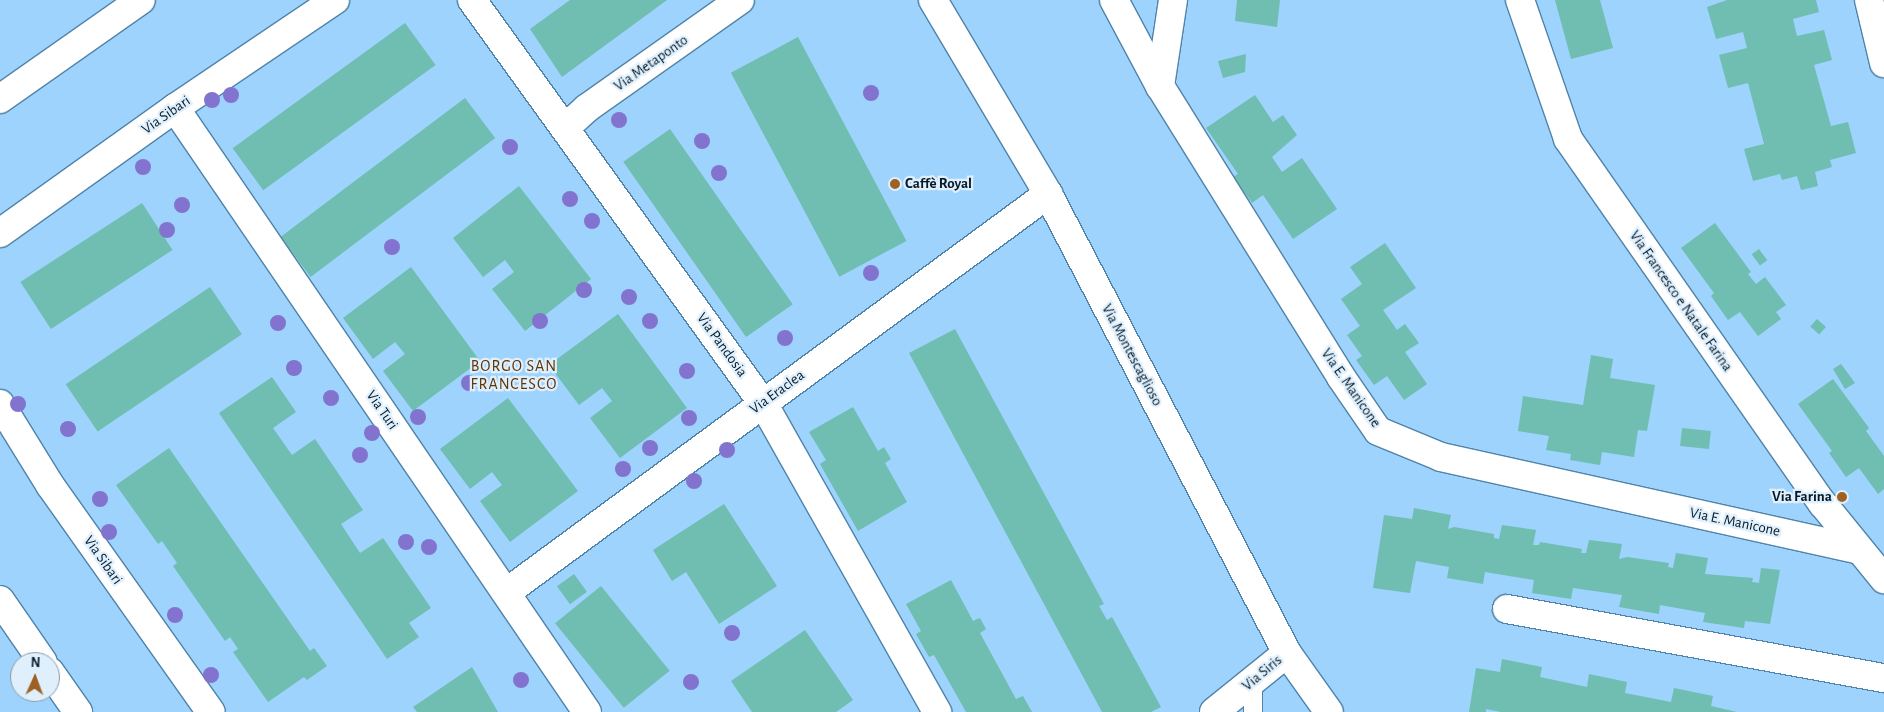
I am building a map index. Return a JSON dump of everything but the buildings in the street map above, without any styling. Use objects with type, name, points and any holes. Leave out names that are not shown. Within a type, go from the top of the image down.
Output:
[{"type":"street","points":[[0,99],[141,0]]},
{"type":"street","name":"Via Sibari","points":[[0,233],[175,108],[335,0]]},
{"type":"street","name":"Via Pandosia","points":[[472,0],[763,403],[937,712]]},
{"type":"street","name":"Via Metaponto","points":[[565,128],[586,108],[740,0]]},
{"type":"street","name":"Via Montescaglioso","points":[[933,0],[1048,194],[1287,652],[1329,712]]},
{"type":"street","name":"Via E. Manicone","points":[[1114,0],[1160,86],[1341,378],[1378,431],[1441,457],[1857,550]]},
{"type":"street","points":[[1160,86],[1173,0]]},
{"type":"street","name":"Via Francesco e Natale Farina","points":[[1520,0],[1568,139],[1857,550],[1884,579]]},
{"type":"street","points":[[1869,0],[1884,63]]},
{"type":"street","name":"Via Turi","points":[[175,108],[507,592],[587,712]]},
{"type":"street","name":"Via Eraclea","points":[[507,592],[1048,194]]},
{"type":"street","name":"Via Sibari","points":[[0,404],[50,485],[211,712]]},
{"type":"street","points":[[0,600],[36,652]]},
{"type":"street","points":[[1507,609],[1884,678]]},
{"type":"street","name":"Via Siris","points":[[1214,712],[1253,682],[1287,652]]},
{"type":"street","points":[[60,686],[78,712]]},
{"type":"lane","points":[[1253,682],[1253,712]]},
{"type":"place","name":"Caffè Royal","points":[[895,184]]},
{"type":"place","name":"Via Farina","points":[[1842,497]]},
{"type":"district","name":"BORGO SAN FRANCESCO","points":[[514,375]]}]
